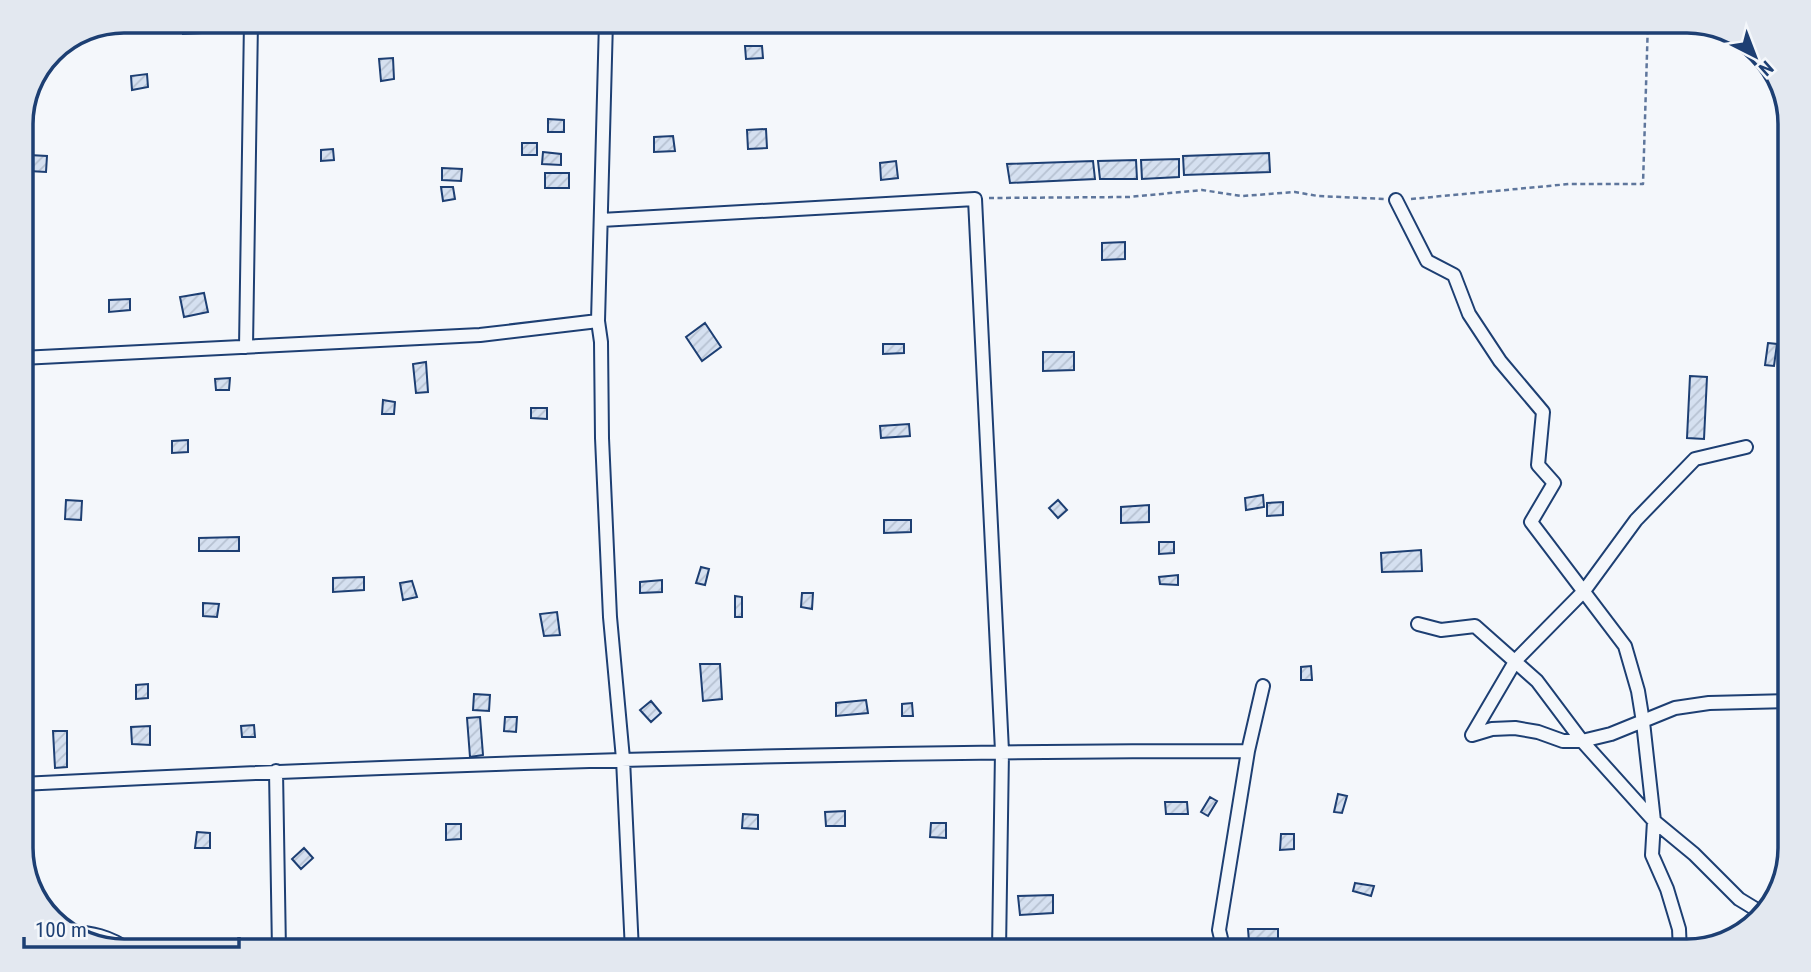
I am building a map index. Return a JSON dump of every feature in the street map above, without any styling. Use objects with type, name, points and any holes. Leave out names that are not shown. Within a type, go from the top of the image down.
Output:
[{"type":"street","points":[[246,346],[251,33]]},
{"type":"street","points":[[606,33],[598,321],[601,342],[602,438],[610,617],[623,759],[631,939]]},
{"type":"street","points":[[601,220],[975,199],[1002,751],[999,939]]},
{"type":"street","points":[[1396,200],[1427,261],[1454,275],[1469,314],[1500,361],[1543,412],[1538,465],[1554,483],[1531,522],[1625,646],[1638,691],[1643,722],[1654,821],[1652,855],[1667,889],[1679,939]]},
{"type":"street","points":[[33,357],[480,335],[598,321]]},
{"type":"street","points":[[1746,447],[1695,459],[1636,520],[1584,591],[1516,660],[1472,735],[1492,729],[1515,728],[1538,732],[1563,741],[1583,741],[1643,722],[1675,708],[1709,703],[1778,701]]},
{"type":"street","points":[[1418,624],[1441,630],[1475,626],[1516,660],[1537,681],[1583,741],[1654,821],[1694,854],[1739,899],[1755,908]]},
{"type":"street","points":[[1221,939],[1219,930],[1248,751],[1263,686]]},
{"type":"street","points":[[33,783],[276,771],[623,759],[1002,751],[1248,751]]},
{"type":"street","points":[[276,771],[279,939]]},
{"type":"path","points":[[975,199],[1129,197],[1202,190],[1242,196],[1295,192],[1318,196],[1396,200],[1569,184],[1643,184],[1648,33]]},
{"type":"building","points":[[745,46],[762,46],[763,58],[746,59]]},
{"type":"building","points":[[393,58],[394,79],[381,81],[379,59]]},
{"type":"building","points":[[147,74],[148,87],[132,90],[131,76]]},
{"type":"building","points":[[548,119],[564,120],[564,132],[548,132]]},
{"type":"building","points":[[766,129],[767,148],[748,149],[747,130]]},
{"type":"building","points":[[673,136],[675,151],[654,152],[654,137]]},
{"type":"building","points":[[522,143],[537,143],[537,155],[522,155]]},
{"type":"building","points":[[333,149],[334,160],[321,161],[321,150]]},
{"type":"building","points":[[543,152],[561,154],[561,165],[542,164]]},
{"type":"building","points":[[1269,153],[1270,172],[1184,175],[1183,156]]},
{"type":"building","points":[[33,155],[47,156],[46,172],[33,171]]},
{"type":"building","points":[[1179,159],[1179,177],[1142,179],[1141,160]]},
{"type":"building","points":[[1136,160],[1137,179],[1100,179],[1098,161]]},
{"type":"building","points":[[896,161],[898,178],[881,180],[880,163]]},
{"type":"building","points":[[1093,161],[1095,179],[1010,183],[1007,164]]},
{"type":"building","points":[[442,168],[462,169],[461,181],[442,180]]},
{"type":"building","points":[[545,173],[569,173],[569,188],[545,188]]},
{"type":"building","points":[[441,187],[453,187],[455,199],[443,201]]},
{"type":"building","points":[[1125,242],[1125,259],[1102,260],[1102,243]]},
{"type":"building","points":[[204,293],[208,312],[184,317],[180,297]]},
{"type":"building","points":[[130,299],[130,310],[109,312],[109,300]]},
{"type":"building","points":[[705,323],[721,347],[702,361],[686,337]]},
{"type":"building","points":[[1768,343],[1777,344],[1774,366],[1765,365]]},
{"type":"building","points":[[883,344],[904,344],[904,353],[883,354]]},
{"type":"building","points":[[1043,352],[1074,352],[1074,370],[1043,371]]},
{"type":"building","points":[[426,362],[428,392],[416,393],[413,364]]},
{"type":"building","points":[[1690,376],[1707,377],[1704,439],[1687,438]]},
{"type":"building","points":[[230,378],[229,390],[216,390],[215,379]]},
{"type":"building","points":[[383,400],[395,402],[394,414],[382,414]]},
{"type":"building","points":[[531,408],[547,408],[547,419],[531,418]]},
{"type":"building","points":[[909,424],[910,436],[881,438],[880,426]]},
{"type":"building","points":[[188,440],[188,452],[172,453],[172,441]]},
{"type":"building","points":[[1263,495],[1264,507],[1246,510],[1245,498]]},
{"type":"building","points":[[66,500],[82,501],[81,520],[65,519]]},
{"type":"building","points":[[1058,500],[1067,510],[1058,518],[1049,508]]},
{"type":"building","points":[[1283,502],[1283,515],[1267,516],[1267,503]]},
{"type":"building","points":[[1149,505],[1149,522],[1121,523],[1121,507]]},
{"type":"building","points":[[884,520],[911,520],[911,532],[884,533]]},
{"type":"building","points":[[239,537],[239,551],[199,551],[199,538]]},
{"type":"building","points":[[1159,542],[1174,542],[1174,553],[1159,554]]},
{"type":"building","points":[[1421,550],[1422,571],[1382,572],[1381,553]]},
{"type":"building","points":[[701,567],[709,569],[705,585],[696,583]]},
{"type":"building","points":[[1178,575],[1178,585],[1160,584],[1159,577]]},
{"type":"building","points":[[364,577],[364,590],[333,592],[333,578]]},
{"type":"building","points":[[662,580],[662,592],[640,593],[640,582]]},
{"type":"building","points":[[412,581],[417,597],[403,600],[400,583]]},
{"type":"building","points":[[802,593],[813,593],[812,609],[801,607]]},
{"type":"building","points":[[735,596],[742,597],[742,617],[735,617]]},
{"type":"building","points":[[203,603],[219,604],[217,617],[203,616]]},
{"type":"building","points":[[557,612],[560,635],[544,636],[540,614]]},
{"type":"building","points":[[700,664],[720,664],[722,699],[703,701]]},
{"type":"building","points":[[1311,666],[1312,680],[1301,680],[1301,667]]},
{"type":"building","points":[[148,684],[148,698],[136,699],[136,685]]},
{"type":"building","points":[[474,694],[490,695],[489,711],[473,710]]},
{"type":"building","points":[[866,700],[868,713],[836,716],[836,703]]},
{"type":"building","points":[[651,701],[661,713],[651,722],[640,710]]},
{"type":"building","points":[[912,703],[913,716],[902,716],[902,704]]},
{"type":"building","points":[[480,717],[483,755],[470,757],[467,718]]},
{"type":"building","points":[[505,717],[517,717],[516,732],[504,731]]},
{"type":"building","points":[[254,725],[255,737],[242,737],[241,726]]},
{"type":"building","points":[[150,726],[150,745],[132,744],[131,727]]},
{"type":"building","points":[[53,731],[67,731],[67,767],[55,768]]},
{"type":"building","points":[[1338,794],[1347,796],[1342,813],[1334,812]]},
{"type":"building","points":[[1210,797],[1217,801],[1208,816],[1201,812]]},
{"type":"building","points":[[1165,802],[1187,802],[1188,814],[1166,814]]},
{"type":"building","points":[[845,811],[845,826],[826,826],[825,812]]},
{"type":"building","points":[[743,814],[758,815],[758,829],[742,828]]},
{"type":"building","points":[[931,823],[946,823],[946,838],[930,837]]},
{"type":"building","points":[[446,824],[461,824],[461,839],[446,840]]},
{"type":"building","points":[[197,832],[210,833],[210,848],[195,848]]},
{"type":"building","points":[[1281,834],[1294,834],[1294,849],[1280,850]]},
{"type":"building","points":[[304,848],[313,858],[301,869],[292,859]]},
{"type":"building","points":[[1355,883],[1374,886],[1371,896],[1353,891]]},
{"type":"building","points":[[1053,895],[1053,913],[1020,915],[1018,896]]},
{"type":"building","points":[[1248,929],[1278,929],[1278,939],[1249,939]]}]
